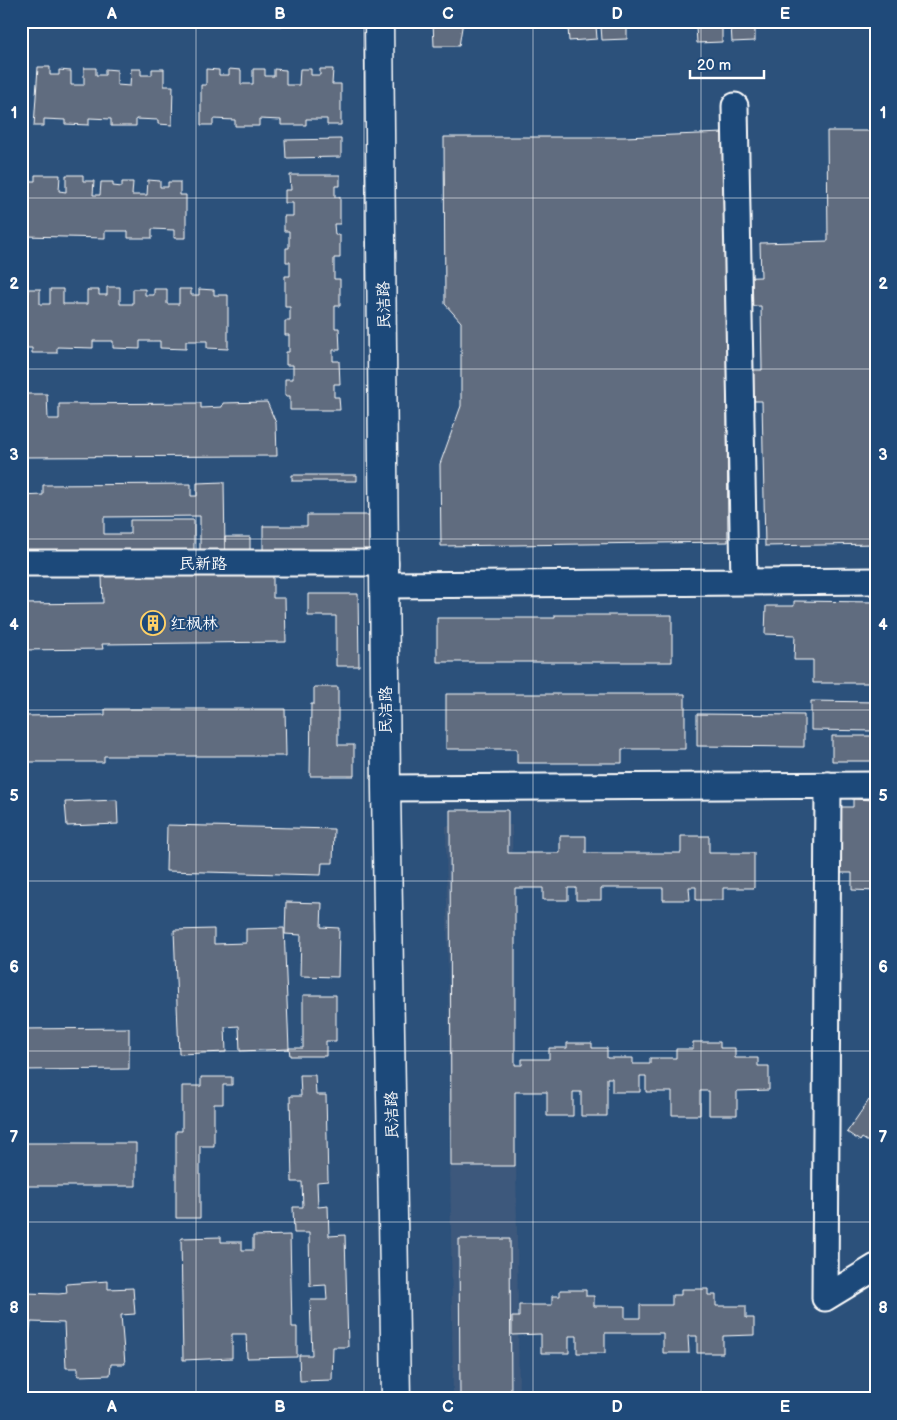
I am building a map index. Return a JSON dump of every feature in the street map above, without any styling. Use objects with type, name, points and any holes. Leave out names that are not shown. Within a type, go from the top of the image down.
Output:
[{"type":"street","name":"民洁路","points":[[380,21],[386,788],[396,1399]]},
{"type":"street","points":[[735,106],[744,582]]},
{"type":"street","name":"民新路","points":[[21,563],[744,582],[876,581]]},
{"type":"street","points":[[828,785],[825,1298],[876,1267]]},
{"type":"street","points":[[386,788],[876,785]]},
{"type":"shaded area","points":[[512,825],[519,1399],[453,1399],[446,826]]},
{"type":"building","points":[[217,21],[282,21],[282,26],[217,25]]},
{"type":"building","points":[[433,21],[463,21],[459,46],[434,46]]},
{"type":"building","points":[[540,21],[668,21],[648,22],[648,26],[627,26],[627,39],[602,40],[601,26],[596,26],[597,39],[569,41],[568,27],[546,28],[545,23]]},
{"type":"building","points":[[676,21],[791,22],[776,23],[776,27],[755,28],[755,41],[732,42],[731,25],[722,25],[722,42],[697,43],[696,27],[676,27]]},
{"type":"building","points":[[824,21],[844,21],[844,25],[824,25]]},
{"type":"building","points":[[871,21],[876,21],[876,39],[871,39]]},
{"type":"building","points":[[38,67],[50,67],[50,75],[59,75],[59,70],[71,71],[71,85],[84,85],[84,68],[96,68],[96,75],[105,75],[105,69],[117,70],[117,85],[130,86],[131,69],[141,69],[141,75],[152,75],[152,69],[164,69],[164,86],[173,86],[172,125],[158,124],[158,120],[136,119],[136,126],[111,126],[111,119],[89,118],[89,125],[65,124],[65,120],[44,119],[44,126],[34,126]]},
{"type":"building","points":[[206,69],[219,70],[219,75],[229,75],[229,69],[241,70],[241,84],[253,84],[253,69],[265,69],[265,76],[274,76],[274,69],[286,70],[286,85],[299,85],[300,69],[311,69],[311,75],[320,75],[320,69],[333,69],[332,84],[341,84],[341,125],[327,125],[327,119],[306,119],[306,125],[281,125],[281,120],[259,119],[259,126],[235,126],[235,120],[213,119],[213,125],[201,125],[201,85],[206,85]]},
{"type":"building","points":[[827,131],[876,131],[876,544],[765,546],[762,401],[727,401],[728,542],[441,546],[440,464],[461,406],[461,322],[445,304],[444,137],[624,137],[724,133],[726,278],[761,277],[760,243],[828,241]],"holes":[[[761,306],[762,370],[727,370],[726,307]]]},
{"type":"building","points":[[341,139],[341,157],[286,158],[285,140]]},
{"type":"building","points":[[35,175],[60,175],[59,191],[66,192],[66,175],[83,175],[83,181],[94,181],[93,195],[100,195],[101,182],[113,182],[113,186],[122,187],[122,182],[133,182],[132,195],[147,195],[148,180],[160,181],[160,187],[168,187],[168,182],[180,182],[180,195],[186,195],[186,238],[174,238],[174,230],[152,229],[152,238],[128,238],[128,231],[105,231],[105,238],[25,236],[26,181],[35,181]]},
{"type":"building","points":[[290,175],[340,175],[340,186],[335,186],[335,197],[340,197],[340,224],[334,224],[335,235],[340,235],[340,258],[334,258],[334,279],[340,279],[340,306],[335,306],[335,328],[339,328],[340,350],[333,350],[333,361],[339,361],[340,384],[334,384],[334,397],[339,397],[340,410],[290,410],[290,396],[285,396],[285,379],[293,379],[293,365],[286,365],[286,352],[289,352],[289,335],[285,335],[285,321],[290,321],[290,307],[285,307],[285,276],[290,276],[290,262],[286,262],[286,248],[289,248],[289,231],[284,231],[284,216],[293,216],[293,203],[285,203],[285,190],[291,190]]},
{"type":"building","points":[[107,287],[120,287],[120,304],[133,304],[133,289],[145,289],[145,295],[154,295],[154,289],[167,289],[167,304],[179,304],[179,289],[191,289],[191,295],[199,295],[199,289],[214,290],[214,295],[228,295],[228,349],[207,348],[207,341],[186,341],[186,349],[160,348],[160,341],[140,341],[140,349],[113,348],[113,341],[93,341],[93,348],[57,347],[57,353],[32,353],[32,348],[21,348],[21,304],[27,304],[28,289],[40,289],[40,304],[50,304],[50,289],[63,289],[63,304],[87,304],[87,290],[99,290],[99,295],[107,295]]},
{"type":"building","points":[[21,394],[47,394],[48,419],[59,419],[59,404],[201,403],[201,408],[222,407],[223,403],[267,402],[276,423],[277,456],[21,457]]},
{"type":"building","points":[[292,475],[357,475],[357,481],[292,481]]},
{"type":"building","points":[[224,482],[225,550],[200,550],[200,516],[104,517],[104,534],[130,534],[130,520],[194,520],[194,550],[21,552],[21,496],[43,495],[43,485],[191,484],[191,496],[197,496],[197,483]]},
{"type":"building","points":[[307,515],[371,515],[371,554],[263,554],[263,526],[307,526]]},
{"type":"building","points":[[225,537],[250,537],[250,555],[225,555]]},
{"type":"building","name":"红枫林","points":[[273,574],[273,598],[285,598],[286,642],[102,644],[103,649],[21,650],[21,604],[103,603],[102,576]]},
{"type":"building","points":[[308,594],[358,594],[359,666],[336,666],[336,616],[308,616]]},
{"type":"building","points":[[794,601],[876,602],[876,683],[813,683],[813,660],[794,660],[795,635],[765,634],[766,606],[794,606]]},
{"type":"building","points":[[555,615],[672,615],[672,662],[437,662],[437,618],[555,618]]},
{"type":"building","points":[[314,687],[338,687],[338,745],[354,745],[354,776],[310,776],[311,704],[314,704]]},
{"type":"building","points":[[446,694],[685,694],[685,749],[622,749],[622,763],[517,763],[517,749],[446,749]]},
{"type":"building","points":[[811,701],[876,702],[876,731],[811,730]]},
{"type":"building","points":[[105,709],[285,709],[286,756],[104,756],[104,762],[21,762],[21,716],[105,715]]},
{"type":"building","points":[[697,714],[804,715],[804,747],[697,746]]},
{"type":"building","points":[[832,736],[876,736],[876,761],[832,761]]},
{"type":"building","points":[[853,799],[876,800],[876,891],[852,890],[852,873],[838,873],[840,807],[853,807]]},
{"type":"building","points":[[117,800],[118,824],[67,826],[65,802]]},
{"type":"building","points":[[450,810],[508,810],[508,853],[560,853],[560,836],[586,836],[586,853],[681,853],[681,836],[709,836],[709,853],[754,853],[754,888],[723,888],[723,900],[696,900],[696,887],[689,887],[690,900],[663,900],[663,888],[601,888],[601,900],[576,900],[576,888],[568,888],[568,900],[543,900],[543,888],[515,888],[515,1065],[522,1065],[522,1059],[549,1059],[549,1048],[567,1048],[567,1043],[592,1043],[592,1048],[607,1048],[607,1058],[633,1058],[633,1064],[650,1064],[650,1058],[676,1058],[676,1049],[693,1049],[693,1042],[720,1042],[720,1048],[735,1048],[735,1058],[758,1058],[758,1066],[769,1066],[769,1090],[737,1091],[737,1115],[709,1115],[709,1091],[700,1091],[700,1115],[672,1115],[672,1092],[646,1092],[646,1076],[640,1076],[640,1092],[612,1092],[612,1078],[607,1078],[607,1116],[581,1116],[581,1092],[573,1092],[573,1116],[547,1116],[547,1092],[515,1092],[515,1166],[451,1166]]},
{"type":"building","points":[[167,825],[334,829],[333,863],[322,863],[321,875],[166,871]]},
{"type":"building","points":[[286,902],[322,903],[321,927],[339,928],[338,977],[300,976],[301,935],[285,934]]},
{"type":"building","points":[[284,928],[289,1049],[240,1051],[239,1026],[225,1027],[226,1052],[179,1054],[174,930],[214,929],[214,944],[246,943],[246,929]]},
{"type":"building","points":[[303,995],[336,995],[336,1041],[326,1041],[326,1056],[290,1056],[289,1048],[303,1048]]},
{"type":"building","points":[[129,1028],[129,1069],[21,1070],[21,1029]]},
{"type":"building","points":[[300,1075],[315,1075],[316,1095],[326,1095],[328,1181],[317,1182],[318,1207],[328,1206],[329,1236],[345,1235],[348,1347],[333,1347],[332,1380],[300,1381],[299,1355],[312,1355],[310,1300],[327,1300],[326,1285],[310,1286],[309,1233],[294,1233],[293,1207],[303,1207],[302,1182],[292,1182],[290,1096],[301,1096]]},
{"type":"building","points":[[201,1077],[232,1077],[232,1085],[223,1085],[223,1104],[214,1104],[214,1146],[200,1146],[200,1218],[176,1218],[176,1131],[182,1131],[182,1086],[201,1086]]},
{"type":"building","points":[[869,1100],[876,1105],[876,1147],[862,1138],[860,1141],[847,1132]]},
{"type":"building","points":[[21,1143],[136,1143],[136,1186],[21,1186]]},
{"type":"building","points":[[873,1167],[876,1167],[876,1195],[872,1195]]},
{"type":"building","points":[[290,1235],[292,1327],[297,1327],[297,1357],[247,1358],[246,1334],[232,1334],[232,1358],[183,1360],[181,1238],[221,1237],[221,1242],[242,1242],[242,1250],[253,1250],[253,1236]]},
{"type":"building","points":[[459,1239],[510,1239],[511,1399],[460,1399]]},
{"type":"building","points":[[108,1281],[108,1289],[133,1288],[135,1314],[121,1315],[125,1364],[111,1364],[110,1375],[78,1376],[78,1368],[66,1368],[64,1323],[31,1322],[25,1368],[21,1368],[21,1284],[26,1284],[26,1293],[59,1294],[67,1293],[66,1284]]},
{"type":"building","points":[[681,1289],[708,1289],[708,1295],[716,1295],[716,1306],[746,1306],[746,1318],[754,1318],[754,1335],[723,1336],[723,1353],[697,1353],[697,1336],[688,1336],[689,1353],[663,1353],[663,1333],[605,1333],[605,1353],[577,1353],[577,1336],[569,1336],[569,1353],[541,1353],[541,1334],[512,1335],[512,1317],[519,1317],[519,1305],[552,1305],[552,1296],[560,1296],[560,1290],[586,1290],[586,1296],[594,1296],[594,1306],[625,1306],[625,1318],[640,1318],[640,1305],[672,1305],[672,1295],[681,1295]]},
{"type":"place","name":"红枫林","points":[[153,623]]}]
